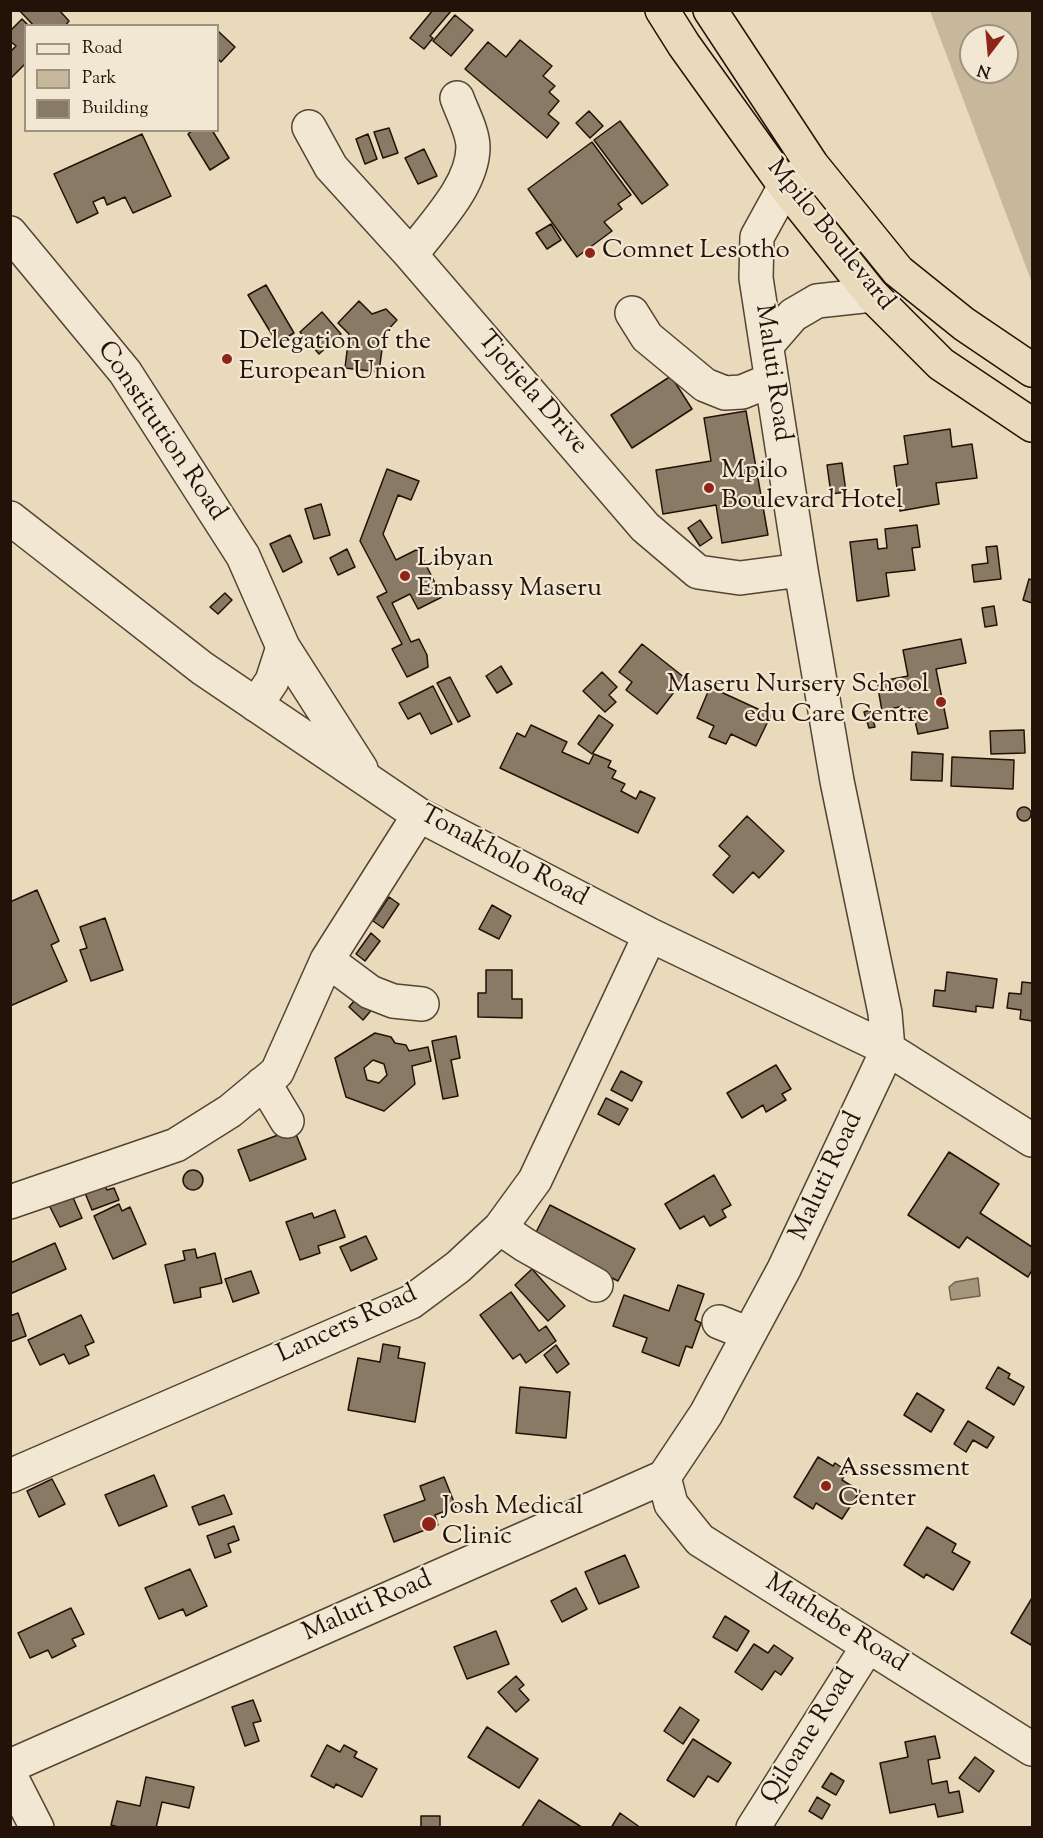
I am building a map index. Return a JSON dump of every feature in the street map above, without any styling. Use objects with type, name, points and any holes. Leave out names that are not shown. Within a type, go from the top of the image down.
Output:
[{"type":"highway","name":"Mpilo Boulevard","points":[[662,10],[684,45],[786,186],[872,295],[941,364],[1032,425]]},
{"type":"highway","name":"Mpilo Boulevard","points":[[710,10],[812,165],[898,272],[964,324],[1032,370]]},
{"type":"street","points":[[411,255],[463,184],[470,164],[473,146],[457,98]]},
{"type":"street","name":"Tjotjela Drive","points":[[309,128],[331,167],[411,255],[645,527],[698,572],[740,578],[801,570]]},
{"type":"street","name":"Maluti Road","points":[[10,1766],[664,1477],[706,1414],[784,1269],[888,1049],[885,1013],[837,781],[801,570],[756,278],[758,237],[786,186],[812,165]]},
{"type":"street","name":"Constitution Road","points":[[10,233],[125,372],[243,556],[283,647],[367,779]]},
{"type":"street","points":[[767,345],[793,315],[817,301],[872,295]]},
{"type":"street","points":[[632,313],[647,337],[705,385],[725,393],[742,392],[771,380]]},
{"type":"street","name":"Tonakholo Road","points":[[10,518],[202,668],[419,815],[650,935],[888,1049],[1032,1140]]},
{"type":"street","points":[[256,705],[272,681],[283,647]]},
{"type":"street","points":[[10,1202],[176,1145],[230,1111],[277,1072],[327,960],[419,815]]},
{"type":"street","name":"Lancers Road","points":[[10,1476],[411,1302],[458,1267],[500,1228],[535,1180],[650,935]]},
{"type":"street","points":[[327,960],[370,992],[393,1001],[422,1005]]},
{"type":"street","points":[[262,1084],[269,1091],[286,1121]]},
{"type":"street","points":[[500,1228],[525,1245],[597,1285]]},
{"type":"street","points":[[719,1322],[749,1334]]},
{"type":"street","name":"Mathebe Road","points":[[664,1477],[671,1504],[700,1540],[1032,1749]]},
{"type":"street","name":"Qiloane Road","points":[[753,1827],[868,1646]]},
{"type":"street","points":[[10,1775],[37,1827]]},
{"type":"green space","points":[[930,11],[1032,11],[1032,283]]},
{"type":"shaded area","points":[[978,1278],[980,1296],[951,1300],[949,1287],[955,1282]]},
{"type":"building","points":[[19,10],[59,10],[69,21],[67,24],[32,24]]},
{"type":"building","points":[[433,10],[451,11],[430,36],[433,38],[424,49],[410,38]]},
{"type":"building","points":[[455,15],[473,30],[451,56],[433,41]]},
{"type":"building","points":[[22,19],[27,24],[24,24],[24,65],[10,79],[10,52],[16,46],[10,41],[10,31]]},
{"type":"building","points":[[219,32],[235,47],[221,62],[219,60]]},
{"type":"building","points":[[520,40],[552,66],[543,76],[555,86],[549,92],[559,101],[548,114],[559,123],[547,138],[465,69],[488,42],[506,57]]},
{"type":"building","points":[[589,111],[603,126],[590,138],[576,123]]},
{"type":"building","points":[[620,121],[668,185],[642,204],[594,140]]},
{"type":"building","points":[[389,128],[398,153],[383,158],[374,132]]},
{"type":"building","points":[[213,132],[229,158],[210,170],[188,134]]},
{"type":"building","points":[[142,134],[171,196],[133,213],[125,197],[107,205],[104,197],[93,202],[98,213],[77,223],[54,174]]},
{"type":"building","points":[[368,134],[377,159],[365,164],[356,139]]},
{"type":"building","points":[[592,142],[631,195],[618,204],[622,209],[604,222],[612,231],[577,257],[528,189]]},
{"type":"building","points":[[424,149],[437,176],[418,184],[405,158]]},
{"type":"building","points":[[551,224],[561,240],[547,249],[536,233]]},
{"type":"building","points":[[266,285],[294,333],[277,343],[248,295]]},
{"type":"building","points":[[359,301],[372,314],[386,309],[397,320],[384,334],[379,372],[345,368],[349,334],[338,323]]},
{"type":"building","points":[[322,312],[341,334],[319,354],[300,332]]},
{"type":"building","points":[[671,376],[692,409],[632,448],[611,415]]},
{"type":"building","name":"Mpilo Boulevard Hotel","points":[[746,411],[768,535],[722,543],[716,505],[663,514],[656,470],[711,461],[704,418]]},
{"type":"building","points":[[950,429],[952,447],[972,444],[977,478],[936,483],[939,504],[900,511],[894,466],[908,464],[904,436]]},
{"type":"building","points":[[842,463],[846,492],[831,494],[827,465]]},
{"type":"building","name":"Libyan Embassy Maseru","points":[[387,469],[419,481],[411,500],[398,495],[383,534],[396,560],[418,549],[442,597],[418,609],[410,594],[392,603],[411,642],[419,639],[427,655],[428,667],[407,677],[392,649],[402,644],[377,597],[387,592],[360,541]]},
{"type":"building","points":[[321,504],[330,535],[314,539],[305,509]]},
{"type":"building","points":[[700,520],[712,538],[700,546],[688,528]]},
{"type":"building","points":[[917,525],[920,547],[912,548],[915,570],[886,573],[889,596],[857,601],[850,542],[877,539],[878,549],[887,548],[885,529]]},
{"type":"building","points":[[290,535],[302,562],[283,572],[270,544]]},
{"type":"building","points":[[997,546],[1001,579],[974,582],[972,565],[988,563],[986,547]]},
{"type":"building","points":[[347,549],[355,567],[338,575],[330,558]]},
{"type":"building","points":[[1029,579],[1032,580],[1032,603],[1023,600]]},
{"type":"building","points":[[225,593],[232,600],[218,614],[210,607]]},
{"type":"building","points":[[994,606],[997,625],[985,627],[982,608]]},
{"type":"building","points":[[961,639],[966,663],[936,669],[948,728],[918,734],[912,708],[903,709],[903,706],[882,711],[877,682],[908,676],[903,650]]},
{"type":"building","points":[[642,644],[685,678],[657,714],[626,690],[632,682],[619,672]]},
{"type":"building","points":[[501,666],[512,684],[497,693],[486,676]]},
{"type":"building","points":[[602,672],[617,687],[609,695],[616,702],[605,712],[583,691]]},
{"type":"building","points":[[450,677],[470,716],[458,722],[437,683]]},
{"type":"building","points":[[433,686],[452,724],[431,734],[420,713],[408,719],[399,703]]},
{"type":"building","points":[[710,687],[771,715],[756,746],[731,734],[726,744],[709,737],[714,726],[697,718]]},
{"type":"building","points":[[870,710],[875,727],[869,728],[864,712]]},
{"type":"building","points":[[599,715],[613,725],[592,754],[578,744]]},
{"type":"building","points":[[531,725],[567,742],[562,752],[589,764],[594,754],[611,761],[608,767],[616,771],[612,778],[625,784],[621,791],[636,799],[640,791],[655,798],[638,833],[500,768],[517,733],[525,737]]},
{"type":"building","points":[[1024,730],[1025,753],[991,754],[990,731]]},
{"type":"building","points":[[912,752],[943,754],[942,781],[911,780]]},
{"type":"building","points":[[952,757],[1014,760],[1013,789],[951,786]]},
{"type":"building","points":[[1021,807],[1027,807],[1031,814],[1027,821],[1021,821],[1017,817],[1017,811]]},
{"type":"building","points":[[747,816],[784,851],[759,878],[753,872],[733,893],[713,875],[730,856],[719,846]]},
{"type":"building","points":[[37,890],[59,941],[51,945],[67,981],[10,1006],[10,902]]},
{"type":"building","points":[[389,897],[399,904],[383,928],[373,921]]},
{"type":"building","points":[[492,905],[511,916],[499,939],[479,929]]},
{"type":"building","points":[[105,918],[123,970],[91,981],[80,950],[87,948],[80,927]]},
{"type":"building","points":[[371,933],[380,941],[365,961],[356,954]]},
{"type":"building","points":[[486,970],[512,970],[512,999],[522,999],[522,1018],[478,1017],[478,993],[486,993]]},
{"type":"building","points":[[947,972],[997,979],[993,1008],[976,1006],[976,1012],[933,1006],[935,990],[945,991]]},
{"type":"building","points":[[1022,982],[1032,983],[1032,1021],[1020,1019],[1021,1010],[1007,1008],[1009,993],[1021,994]]},
{"type":"building","points":[[360,994],[374,1007],[363,1020],[349,1007]]},
{"type":"building","points":[[375,1033],[391,1037],[395,1043],[406,1045],[409,1051],[428,1047],[431,1061],[412,1066],[415,1084],[384,1111],[346,1097],[335,1058]],"holes":[[[373,1060],[384,1064],[387,1075],[379,1083],[367,1080],[364,1068]]]},
{"type":"building","points":[[456,1036],[460,1058],[451,1060],[458,1096],[443,1099],[432,1041]]},
{"type":"building","points":[[776,1065],[791,1089],[782,1094],[786,1100],[766,1112],[763,1105],[742,1118],[727,1093]]},
{"type":"building","points":[[621,1071],[642,1082],[632,1101],[611,1090]]},
{"type":"building","points":[[606,1098],[628,1109],[619,1125],[598,1114]]},
{"type":"building","points":[[294,1129],[306,1159],[250,1181],[238,1150]]},
{"type":"building","points":[[949,1152],[999,1184],[980,1213],[1032,1247],[1032,1270],[1028,1277],[967,1237],[959,1248],[908,1215]]},
{"type":"building","points":[[189,1170],[197,1170],[203,1176],[203,1184],[197,1190],[189,1190],[183,1184],[183,1176]]},
{"type":"building","points":[[714,1175],[731,1205],[722,1210],[726,1217],[710,1226],[704,1216],[680,1229],[665,1204]]},
{"type":"building","points":[[105,1186],[107,1190],[114,1188],[119,1200],[92,1210],[85,1193]]},
{"type":"building","points":[[71,1193],[82,1218],[60,1227],[48,1203]]},
{"type":"building","points":[[119,1204],[122,1211],[130,1207],[146,1244],[113,1259],[94,1216]]},
{"type":"building","points":[[550,1205],[635,1249],[618,1281],[533,1238]]},
{"type":"building","points":[[335,1210],[345,1237],[318,1246],[320,1253],[300,1260],[286,1222],[312,1213],[314,1218]]},
{"type":"building","points":[[366,1236],[377,1259],[351,1271],[340,1247]]},
{"type":"building","points":[[55,1243],[66,1269],[10,1294],[10,1263]]},
{"type":"building","points":[[195,1249],[197,1258],[215,1253],[222,1283],[200,1288],[201,1297],[174,1303],[165,1265],[185,1260],[183,1251]]},
{"type":"building","points":[[532,1269],[565,1306],[548,1321],[515,1285]]},
{"type":"building","points":[[251,1271],[259,1293],[233,1302],[225,1279]]},
{"type":"building","points":[[678,1285],[704,1294],[695,1320],[701,1323],[692,1348],[686,1346],[679,1366],[642,1352],[647,1338],[613,1326],[624,1295],[669,1311]]},
{"type":"building","points":[[511,1292],[539,1331],[546,1326],[556,1341],[526,1363],[520,1354],[513,1359],[480,1315]]},
{"type":"building","points":[[18,1313],[26,1336],[10,1342],[10,1316]]},
{"type":"building","points":[[81,1315],[94,1342],[85,1346],[89,1355],[69,1364],[64,1354],[40,1365],[28,1340]]},
{"type":"building","points":[[383,1344],[400,1347],[398,1358],[425,1363],[415,1422],[348,1410],[358,1358],[380,1362]]},
{"type":"building","points":[[556,1345],[569,1364],[557,1373],[544,1355]]},
{"type":"building","points":[[998,1367],[1010,1374],[1008,1378],[1024,1387],[1014,1405],[986,1388]]},
{"type":"building","points":[[520,1387],[570,1392],[566,1438],[516,1433]]},
{"type":"building","points":[[917,1393],[944,1410],[931,1432],[904,1415]]},
{"type":"building","points":[[968,1421],[994,1437],[987,1448],[973,1440],[966,1452],[954,1444]]},
{"type":"building","name":"Assessment Center","points":[[818,1457],[833,1466],[835,1463],[847,1471],[842,1480],[860,1491],[842,1519],[816,1503],[813,1509],[794,1497]]},
{"type":"building","points":[[154,1475],[167,1506],[119,1526],[105,1495]]},
{"type":"building","points":[[444,1477],[456,1507],[435,1515],[438,1525],[394,1542],[384,1515],[425,1500],[420,1486]]},
{"type":"building","points":[[52,1479],[65,1504],[39,1517],[27,1491]]},
{"type":"building","points":[[224,1495],[232,1514],[199,1525],[192,1507]]},
{"type":"building","points":[[234,1526],[239,1540],[228,1544],[231,1552],[215,1558],[207,1536]]},
{"type":"building","points":[[927,1527],[956,1544],[952,1552],[970,1562],[953,1590],[926,1574],[924,1578],[904,1565]]},
{"type":"building","points":[[625,1555],[639,1587],[599,1604],[585,1572]]},
{"type":"building","points":[[190,1569],[207,1606],[186,1616],[183,1609],[159,1619],[145,1588]]},
{"type":"building","points":[[576,1588],[587,1609],[562,1622],[551,1601]]},
{"type":"building","points":[[1032,1598],[1032,1642],[1031,1645],[1011,1633]]},
{"type":"building","points":[[71,1608],[84,1634],[72,1639],[76,1646],[52,1658],[48,1650],[30,1658],[18,1633]]},
{"type":"building","points":[[725,1616],[749,1631],[737,1651],[713,1637]]},
{"type":"building","points":[[496,1631],[509,1664],[467,1679],[454,1647]]},
{"type":"building","points":[[754,1644],[768,1653],[774,1645],[793,1658],[781,1675],[775,1671],[762,1690],[735,1672]]},
{"type":"building","points":[[516,1676],[524,1685],[519,1689],[529,1700],[516,1712],[498,1692]]},
{"type":"building","points":[[253,1700],[261,1721],[253,1723],[259,1741],[245,1746],[232,1707]]},
{"type":"building","points":[[680,1707],[699,1720],[683,1744],[664,1731]]},
{"type":"building","points":[[487,1727],[538,1759],[519,1788],[468,1757]]},
{"type":"building","points":[[935,1736],[940,1758],[928,1760],[932,1784],[947,1781],[949,1793],[959,1791],[963,1812],[938,1817],[935,1804],[890,1813],[880,1763],[908,1757],[905,1742]]},
{"type":"building","points":[[693,1739],[731,1763],[718,1782],[708,1776],[694,1797],[667,1780]]},
{"type":"building","points":[[327,1745],[340,1752],[344,1745],[357,1752],[354,1757],[377,1769],[362,1797],[336,1784],[334,1788],[311,1776]]},
{"type":"building","points":[[975,1757],[994,1771],[979,1792],[959,1778]]},
{"type":"building","points":[[831,1773],[844,1781],[836,1795],[822,1787]]},
{"type":"building","points":[[146,1777],[194,1787],[189,1808],[162,1802],[156,1828],[122,1828],[111,1825],[117,1801],[140,1806]]},
{"type":"building","points":[[817,1797],[830,1805],[822,1819],[809,1811]]},
{"type":"building","points":[[539,1800],[583,1828],[521,1828]]},
{"type":"building","points":[[620,1813],[641,1828],[611,1828]]},
{"type":"building","points":[[421,1816],[440,1816],[440,1828],[421,1828]]},
{"type":"place","name":"Comnet Lesotho","points":[[590,253]]},
{"type":"place","name":"Delegation of the European Union","points":[[227,359]]},
{"type":"place","name":"Mpilo Boulevard Hotel","points":[[709,488]]},
{"type":"place","name":"Libyan Embassy Maseru","points":[[405,576]]},
{"type":"place","name":"Maseru Nursery School edu Care Centre","points":[[941,702]]},
{"type":"place","name":"Assessment Center","points":[[826,1486]]},
{"type":"place","name":"Josh Medical Clinic","points":[[429,1524]]}]
